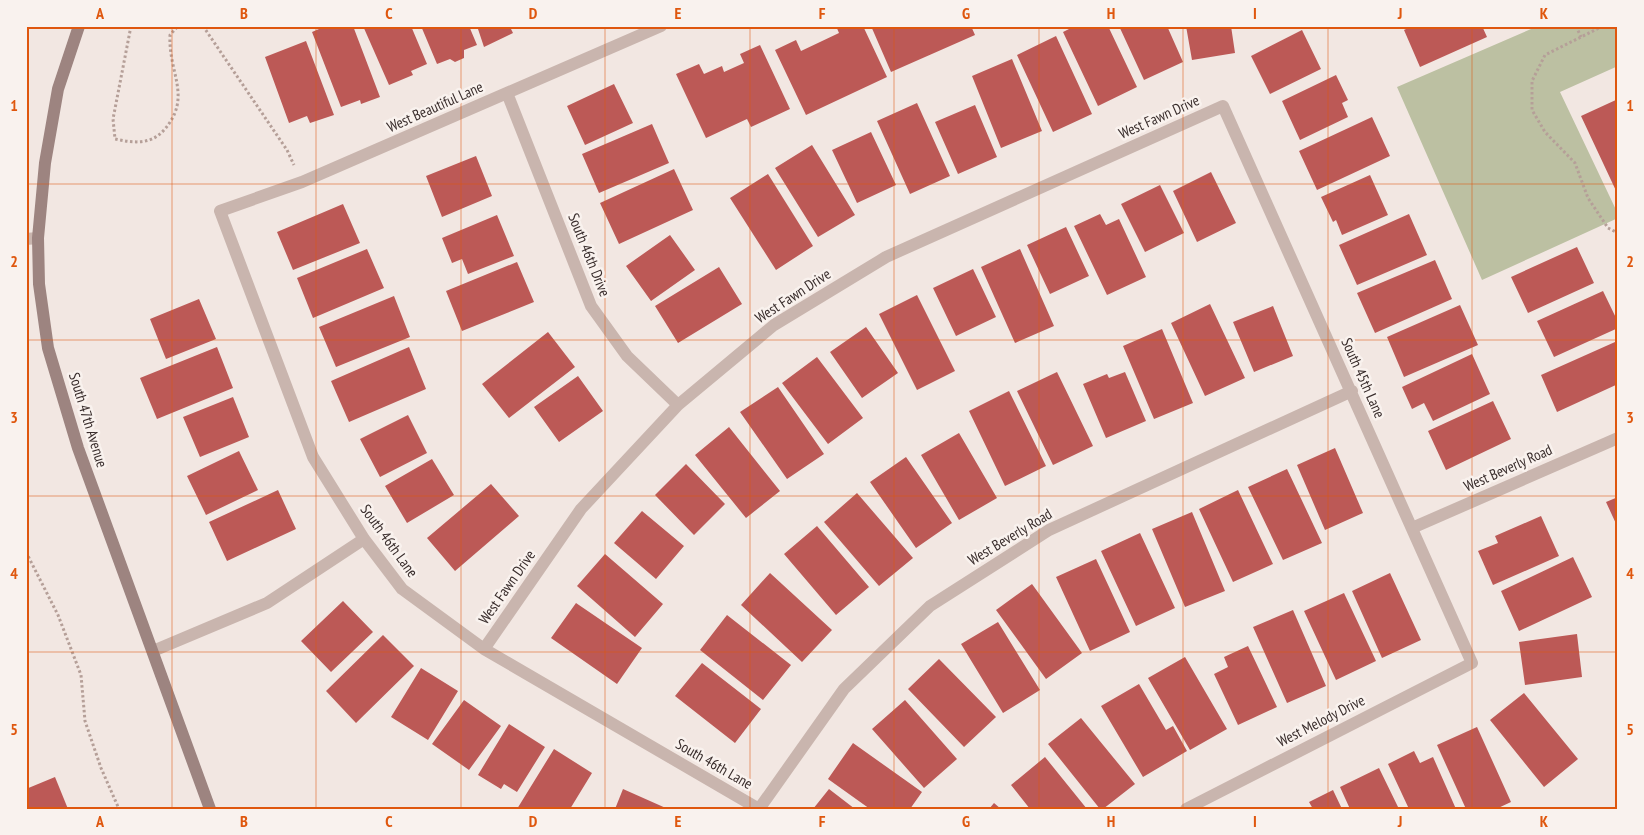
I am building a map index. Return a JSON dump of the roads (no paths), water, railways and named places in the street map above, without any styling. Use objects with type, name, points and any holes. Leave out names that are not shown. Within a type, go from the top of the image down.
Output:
[{"type":"street","name":"South 47th Avenue","points":[[80,26],[58,89],[32,239],[48,348],[78,448],[210,809]]},
{"type":"street","name":"West Beautiful Lane","points":[[220,210],[302,182],[661,26]]},
{"type":"street","name":"South 46th Drive","points":[[507,93],[591,306],[627,356],[678,405]]},
{"type":"street","name":"West Fawn Drive","points":[[484,649],[581,509],[678,405],[774,325],[886,257],[1223,106]]},
{"type":"street","name":"South 45th Lane","points":[[1223,106],[1352,391],[1472,664]]},
{"type":"street","name":"South 46th Lane","points":[[220,210],[313,457],[364,539],[402,589],[484,649],[759,809]]},
{"type":"street","name":"West Beverly Road","points":[[759,809],[844,689],[930,606],[1049,530],[1352,391]]},
{"type":"street","name":"West Beverly Road","points":[[1412,528],[1618,438]]},
{"type":"street","points":[[153,651],[267,603],[364,539]]},
{"type":"street","name":"West Melody Drive","points":[[1186,809],[1472,664]]}]
